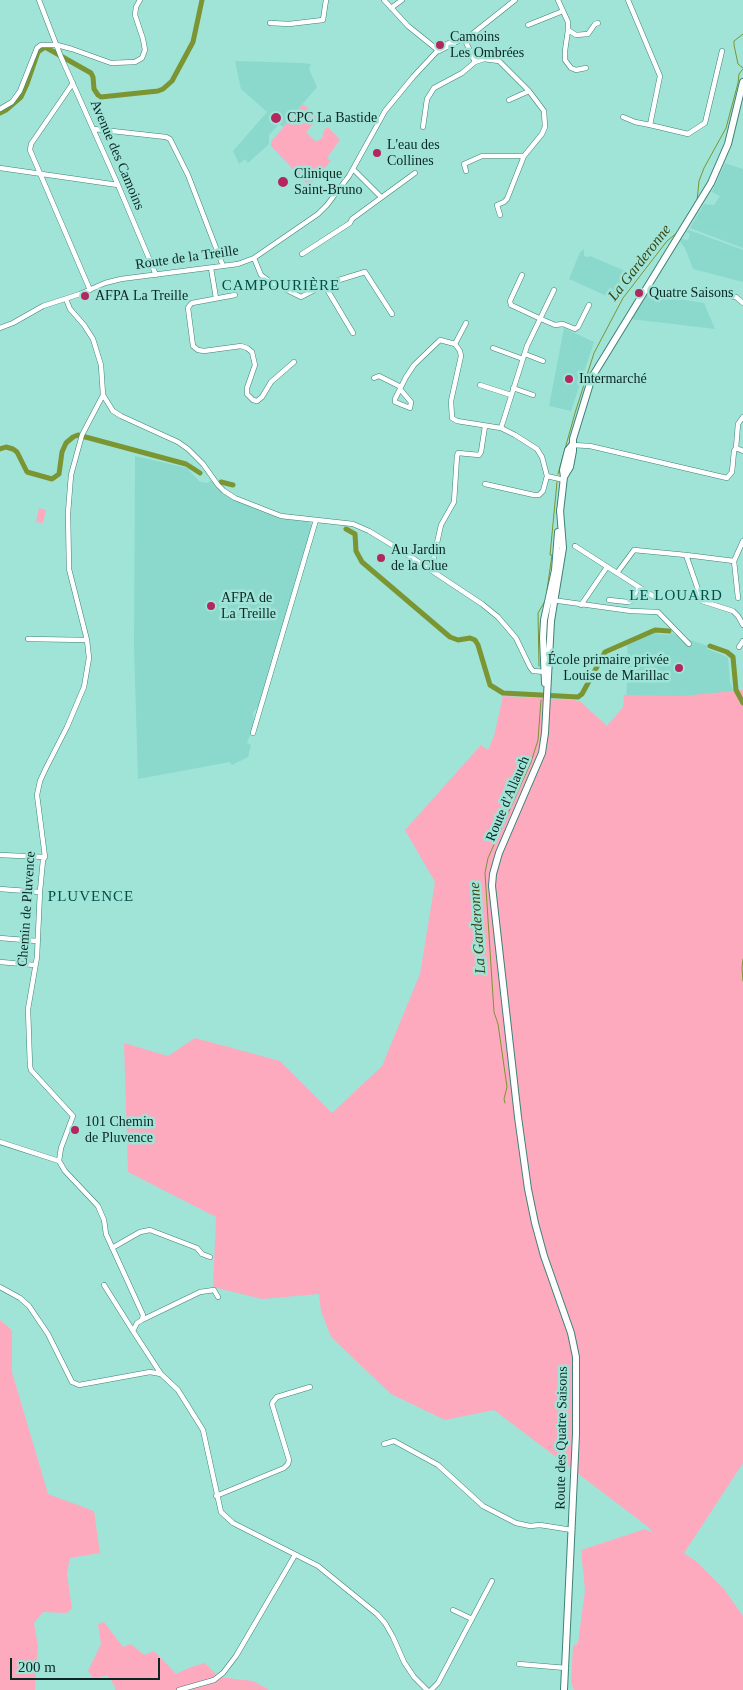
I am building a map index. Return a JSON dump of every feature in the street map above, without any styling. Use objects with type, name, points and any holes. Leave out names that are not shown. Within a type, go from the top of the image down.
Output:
[{"type":"main road","name":"Route d'Allauch","points":[[516,1104],[492,886],[495,863],[542,753],[547,696],[544,620],[552,600],[557,570],[560,510],[564,478],[571,461],[572,445],[592,377],[681,234],[722,162],[733,128],[743,82]]},
{"type":"main road","name":"Route des Quatre Saisons","points":[[516,1104],[528,1189],[535,1223],[544,1256],[571,1333],[576,1357],[572,1530],[564,1690]]},
{"type":"street","name":"Avenue des Camoins","points":[[39,0],[61,57],[118,184],[156,275]]},
{"type":"street","points":[[0,109],[12,102],[20,91],[37,48],[45,44],[58,48],[72,49],[111,63],[135,62],[142,58],[144,50],[143,39],[135,15],[136,7],[140,0]]},
{"type":"street","points":[[270,23],[289,24],[323,20],[326,0]]},
{"type":"street","points":[[384,0],[408,26],[439,51]]},
{"type":"street","points":[[391,8],[402,0]]},
{"type":"street","name":"Route de la Treille","points":[[0,328],[43,306],[105,283],[121,279],[223,266],[254,258],[318,214],[336,194],[353,170],[385,111],[413,77],[439,51],[471,35],[515,0]]},
{"type":"street","points":[[558,0],[568,22],[566,60],[571,68],[576,70],[586,68]]},
{"type":"street","points":[[628,0],[660,76],[650,125]]},
{"type":"street","points":[[528,25],[563,11]]},
{"type":"street","points":[[568,30],[576,34],[588,34],[595,24],[598,23]]},
{"type":"street","points":[[464,38],[475,62]]},
{"type":"street","points":[[623,117],[635,122],[688,134],[705,123],[722,51]]},
{"type":"street","points":[[423,126],[427,100],[434,88],[462,73],[475,62],[484,59],[499,61],[541,104],[544,111],[545,127],[542,134],[524,156],[507,199],[496,206],[500,216]]},
{"type":"street","points":[[73,83],[31,144],[30,150],[90,290]]},
{"type":"street","points":[[509,100],[529,91]]},
{"type":"street","points":[[94,129],[170,139],[188,176],[223,266]]},
{"type":"street","points":[[466,171],[464,164],[482,156],[524,156]]},
{"type":"street","points":[[0,168],[118,184]]},
{"type":"street","points":[[353,170],[381,198]]},
{"type":"street","points":[[302,254],[337,232],[415,173]]},
{"type":"street","points":[[254,258],[261,275],[297,297],[365,272],[392,314]]},
{"type":"street","points":[[211,268],[216,298]]},
{"type":"street","points":[[522,275],[510,301],[511,305],[541,319],[555,325],[563,324],[575,329],[578,328],[590,305]]},
{"type":"street","points":[[324,286],[353,333]]},
{"type":"street","points":[[500,428],[524,357],[554,290]]},
{"type":"street","points":[[235,295],[192,303],[188,308],[194,346],[198,350],[204,351],[241,346],[252,352],[255,364],[247,388],[247,394],[250,398],[257,401],[262,397],[271,382],[294,362]]},
{"type":"street","points":[[721,295],[736,297],[743,303]]},
{"type":"street","points":[[66,299],[70,309],[93,339],[100,365],[103,395],[113,411],[178,442],[188,449],[203,464],[224,491],[235,498],[281,516],[347,523],[368,530],[482,604],[498,617],[516,638],[533,671],[546,672]]},
{"type":"street","points":[[455,344],[466,323]]},
{"type":"street","points":[[401,387],[400,390],[411,402],[410,408],[395,402],[395,399],[401,387],[414,364],[440,340],[455,344],[461,356],[452,396],[452,418],[456,421],[500,428],[515,435],[537,449],[542,457],[547,476],[543,491],[539,495],[534,496],[485,484]]},
{"type":"street","points":[[493,348],[543,361]]},
{"type":"street","points":[[374,378],[379,376],[401,387]]},
{"type":"street","points":[[480,385],[511,396]]},
{"type":"street","points":[[513,388],[533,394]]},
{"type":"street","name":"Chemin de Pluvence","points":[[59,1161],[61,1148],[73,1116],[31,1070],[28,1033],[28,1009],[37,957],[40,892],[43,860],[45,857],[37,795],[43,774],[67,727],[84,687],[89,658],[87,640],[69,569],[67,536],[72,475],[82,437],[103,395]]},
{"type":"street","points":[[572,445],[590,446],[727,478],[732,472],[738,424],[743,417]]},
{"type":"street","points":[[432,570],[441,525],[454,502],[458,453],[479,455],[485,426]]},
{"type":"street","points":[[736,448],[743,451]]},
{"type":"street","points":[[547,476],[564,478]]},
{"type":"street","points":[[253,733],[316,520]]},
{"type":"street","points":[[738,598],[734,560],[743,541]]},
{"type":"street","points":[[575,546],[653,596]]},
{"type":"street","points":[[618,573],[634,550],[734,560]]},
{"type":"street","points":[[686,555],[702,601],[733,611],[743,625]]},
{"type":"street","points":[[581,605],[607,567]]},
{"type":"street","points":[[609,600],[631,601],[639,587]]},
{"type":"street","points":[[552,600],[631,611],[658,612],[689,644]]},
{"type":"street","points":[[28,639],[87,640]]},
{"type":"street","points":[[739,647],[743,641]]},
{"type":"street","points":[[0,855],[45,857]]},
{"type":"street","points":[[0,889],[40,892]]},
{"type":"street","points":[[0,938],[37,941]]},
{"type":"street","points":[[0,962],[35,965]]},
{"type":"street","points":[[0,1142],[59,1161],[65,1171],[98,1206],[104,1220],[106,1234],[143,1315],[142,1320]]},
{"type":"street","points":[[112,1248],[140,1232],[150,1230],[197,1248],[202,1254],[210,1257]]},
{"type":"street","points":[[104,1285],[161,1374],[178,1390],[202,1430],[221,1512],[227,1519],[318,1566],[377,1614],[393,1637],[404,1662],[414,1677],[427,1690]]},
{"type":"street","points":[[0,1287],[30,1306],[48,1334],[72,1382],[79,1385],[150,1372],[161,1374]]},
{"type":"street","points":[[133,1331],[137,1323],[142,1320],[200,1292],[214,1290],[218,1297]]},
{"type":"street","points":[[216,1496],[284,1468],[288,1464],[272,1404],[277,1397],[310,1387]]},
{"type":"street","points":[[384,1444],[394,1441],[438,1465],[482,1506],[516,1523],[572,1530]]},
{"type":"street","points":[[179,1690],[214,1680],[223,1673],[236,1656],[295,1555]]},
{"type":"street","points":[[431,1690],[438,1683],[492,1581]]},
{"type":"street","points":[[453,1610],[472,1619]]},
{"type":"street","points":[[519,1664],[566,1668]]},
{"type":"shaded area","name":"CPC La Bastide","points":[[235,61],[311,64],[309,69],[317,87],[283,127],[279,124],[269,135],[269,144],[248,163],[245,159],[239,164],[233,151],[267,112],[241,89]]},
{"type":"shaded area","points":[[303,104],[318,118],[306,132],[315,141],[322,138],[324,130],[328,127],[340,140],[327,158],[331,161],[309,186],[271,146],[271,142]]},
{"type":"shaded area","points":[[725,163],[743,169],[743,248],[690,228],[704,204],[714,205],[720,196],[712,192]]},
{"type":"shaded area","points":[[689,230],[743,250],[743,282],[693,269],[685,248],[680,242],[681,239],[688,240],[690,234],[686,232]]},
{"type":"shaded area","points":[[584,249],[584,256],[590,256],[636,277],[618,301],[569,279],[580,252]]},
{"type":"shaded area","points":[[646,294],[704,303],[715,329],[630,319]]},
{"type":"shaded area","points":[[564,328],[594,342],[571,411],[549,406]]},
{"type":"shaded area","name":"AFPA de La Treille","points":[[135,456],[187,468],[200,482],[208,483],[209,481],[214,481],[221,490],[280,517],[309,522],[312,525],[259,706],[253,712],[254,724],[247,743],[251,745],[248,757],[232,765],[230,762],[138,779],[134,648]]},
{"type":"shaded area","points":[[39,508],[46,510],[43,523],[36,522]]},
{"type":"shaded area","name":"École primaire privée Louise de Marillac","points":[[655,632],[669,635],[670,633],[708,646],[707,649],[728,657],[730,682],[736,698],[626,703],[627,680],[629,677],[627,645]]},
{"type":"shaded area","points":[[743,690],[743,1463],[684,1553],[697,1562],[724,1589],[743,1616],[743,1690],[574,1690],[571,1683],[573,1646],[578,1643],[585,1590],[581,1550],[645,1529],[653,1533],[647,1526],[494,1410],[445,1420],[391,1394],[331,1337],[321,1311],[319,1294],[262,1299],[213,1287],[216,1217],[128,1172],[124,1043],[168,1056],[195,1038],[280,1061],[332,1113],[382,1066],[420,974],[435,882],[405,830],[481,745],[488,750],[494,736],[503,696],[581,702],[607,726],[623,707],[624,695],[682,696]]},
{"type":"shaded area","points":[[0,1320],[12,1330],[12,1372],[48,1494],[94,1511],[100,1553],[70,1558],[67,1574],[72,1609],[66,1613],[43,1612],[34,1623],[38,1646],[35,1690],[0,1690]]},
{"type":"shaded area","points":[[104,1622],[123,1647],[131,1644],[144,1655],[154,1651],[176,1674],[205,1663],[219,1677],[253,1681],[270,1690],[115,1690],[115,1686],[107,1675],[94,1679],[88,1671],[101,1644],[98,1624]]},
{"type":"waterway","points":[[0,113],[21,97],[38,52],[45,47],[91,73],[94,89],[101,97],[163,89],[172,81],[193,42],[202,0]]},
{"type":"waterway","name":"La Garderonne","points":[[743,34],[734,41],[738,64],[743,68]]},
{"type":"waterway","name":"La Garderonne","points":[[697,201],[699,181],[726,128],[739,74],[743,69]]},
{"type":"waterway","name":"La Garderonne","points":[[558,474],[594,353],[623,298],[667,241],[678,232]]},
{"type":"waterway","points":[[0,449],[6,447],[13,449],[17,452],[27,472],[52,479],[59,474],[62,452],[66,443],[78,435],[186,464],[200,473]]},
{"type":"waterway","points":[[221,482],[233,485]]},
{"type":"waterway","name":"La Garderonne","points":[[547,590],[552,555],[550,555],[557,482]]},
{"type":"waterway","points":[[346,529],[355,534],[356,551],[362,562],[450,637],[458,640],[470,638],[475,640],[490,685],[503,693],[578,697],[582,694],[605,652],[655,630],[669,631]]},
{"type":"waterway","name":"La Garderonne","points":[[539,666],[538,613],[545,601]]},
{"type":"waterway","points":[[710,646],[727,652],[733,657],[736,690],[743,703]]},
{"type":"waterway","name":"La Garderonne","points":[[505,1103],[507,1087],[498,1024],[494,1012],[485,873],[488,858],[531,762],[538,740],[541,700]]},
{"type":"waterway","points":[[743,959],[743,981]]},
{"type":"place","name":"Camoins Les Ombrées","points":[[440,45]]},
{"type":"place","name":"CPC La Bastide","points":[[276,118]]},
{"type":"place","name":"L'eau des Collines","points":[[377,153]]},
{"type":"place","name":"Clinique Saint-Bruno","points":[[283,182]]},
{"type":"place","name":"Quatre Saisons","points":[[639,293]]},
{"type":"place","name":"AFPA La Treille","points":[[85,296]]},
{"type":"place","name":"Intermarché","points":[[569,379]]},
{"type":"place","name":"Au Jardin de la Clue","points":[[381,558]]},
{"type":"place","name":"AFPA de La Treille","points":[[211,606]]},
{"type":"place","name":"École primaire privée Louise de Marillac","points":[[679,668]]},
{"type":"place","name":"101 Chemin de Pluvence","points":[[75,1130]]},
{"type":"district","name":"CAMPOURIÈRE","points":[[281,286]]},
{"type":"district","name":"LE LOUARD","points":[[676,596]]},
{"type":"district","name":"PLUVENCE","points":[[91,897]]}]
